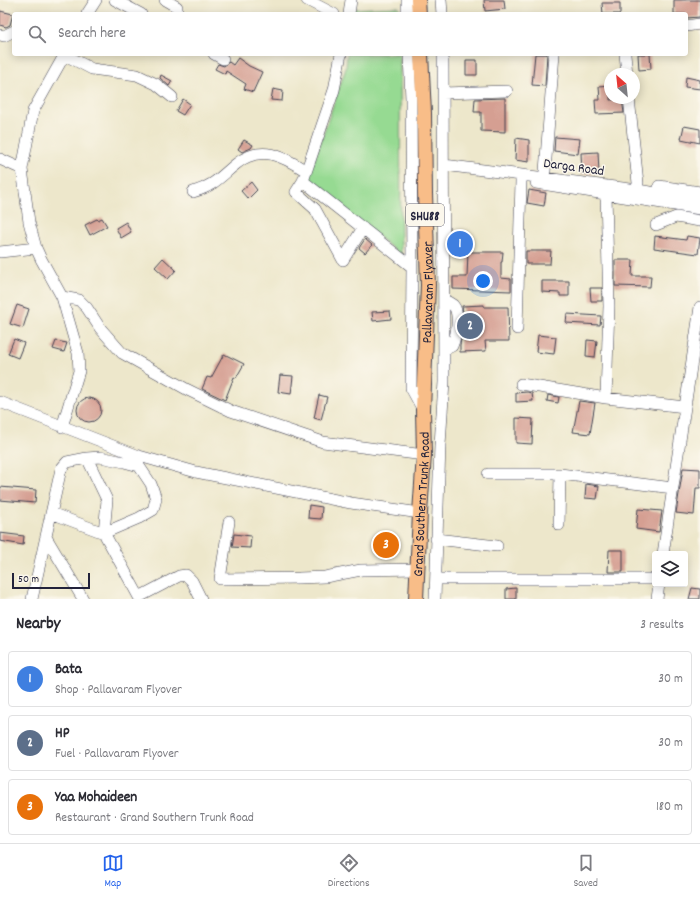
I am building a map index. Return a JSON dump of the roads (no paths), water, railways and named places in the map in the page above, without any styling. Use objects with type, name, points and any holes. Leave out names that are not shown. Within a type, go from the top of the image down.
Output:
[{"type":"main road","points":[[418,0],[418,12]]},
{"type":"main road","points":[[425,0],[425,12]]},
{"type":"main road","name":"Pallavaram Flyover","points":[[421,56],[424,113],[429,378]]},
{"type":"main road","name":"Pallavaram Flyover","points":[[427,56],[435,288],[427,409]]},
{"type":"main road","name":"Grand Southern Trunk Road","points":[[416,599],[427,409]]},
{"type":"main road","name":"SHU88","points":[[423,599],[427,409]]},
{"type":"street","points":[[88,12],[96,0]]},
{"type":"street","points":[[115,0],[137,12]]},
{"type":"street","points":[[165,0],[177,7]]},
{"type":"street","points":[[307,0],[330,12]]},
{"type":"street","points":[[348,12],[351,0]]},
{"type":"street","points":[[407,0],[407,12]]},
{"type":"street","points":[[441,0],[442,12]]},
{"type":"street","points":[[688,26],[700,24]]},
{"type":"street","points":[[0,35],[4,36],[12,32]]},
{"type":"street","points":[[62,427],[79,371],[78,353],[62,297],[36,248],[29,222],[22,169],[33,111],[64,56]]},
{"type":"street","points":[[67,56],[92,69],[137,75],[156,84],[172,97]]},
{"type":"street","points":[[341,56],[334,90],[305,176],[296,192],[315,209],[343,260],[363,228]]},
{"type":"street","points":[[409,56],[411,99],[412,267],[411,388],[427,409]]},
{"type":"street","points":[[435,599],[436,539],[444,382],[443,56]]},
{"type":"street","points":[[545,171],[554,56]]},
{"type":"street","points":[[625,56],[626,68]]},
{"type":"street","points":[[443,93],[507,91]]},
{"type":"street","points":[[630,104],[638,183]]},
{"type":"street","points":[[193,192],[204,189],[214,183],[236,164],[256,154],[269,153],[282,157],[363,228],[412,267]]},
{"type":"street","points":[[0,158],[22,169]]},
{"type":"street","name":"Darga Road","points":[[444,165],[638,190],[700,200]]},
{"type":"street","points":[[511,173],[527,168],[700,192]]},
{"type":"street","points":[[511,173],[521,181],[700,209]]},
{"type":"street","points":[[518,329],[521,181]]},
{"type":"street","points":[[606,195],[609,306],[606,398]]},
{"type":"street","points":[[675,205],[676,217]]},
{"type":"street","points":[[656,225],[676,217],[700,221]]},
{"type":"street","points":[[0,252],[36,248]]},
{"type":"street","points":[[62,297],[79,300],[87,308],[100,328],[122,353],[188,390],[232,411],[323,442],[424,455]]},
{"type":"street","points":[[663,551],[700,307]]},
{"type":"street","points":[[522,384],[606,398],[685,407]]},
{"type":"street","points":[[0,402],[139,456],[196,472],[351,503],[420,513]]},
{"type":"street","points":[[32,599],[61,469],[67,462],[87,458],[100,458],[139,466],[151,484],[156,499],[153,510],[139,518],[104,533],[52,513]]},
{"type":"street","points":[[87,458],[107,500],[104,533],[140,598],[179,576],[186,576],[192,581],[201,599]]},
{"type":"street","points":[[488,474],[560,474],[673,488]]},
{"type":"street","points":[[559,525],[560,474]]},
{"type":"street","points":[[229,522],[220,579],[325,577],[362,570],[418,569]]},
{"type":"street","points":[[46,537],[83,599]]},
{"type":"street","points":[[436,539],[497,546]]},
{"type":"street","points":[[436,579],[652,579]]},
{"type":"street","points":[[657,599],[659,587]]},
{"type":"place","name":"Bata","points":[[460,244]]},
{"type":"place","name":"HP","points":[[470,326]]},
{"type":"place","name":"Yaa Mohaideen","points":[[386,545]]}]
